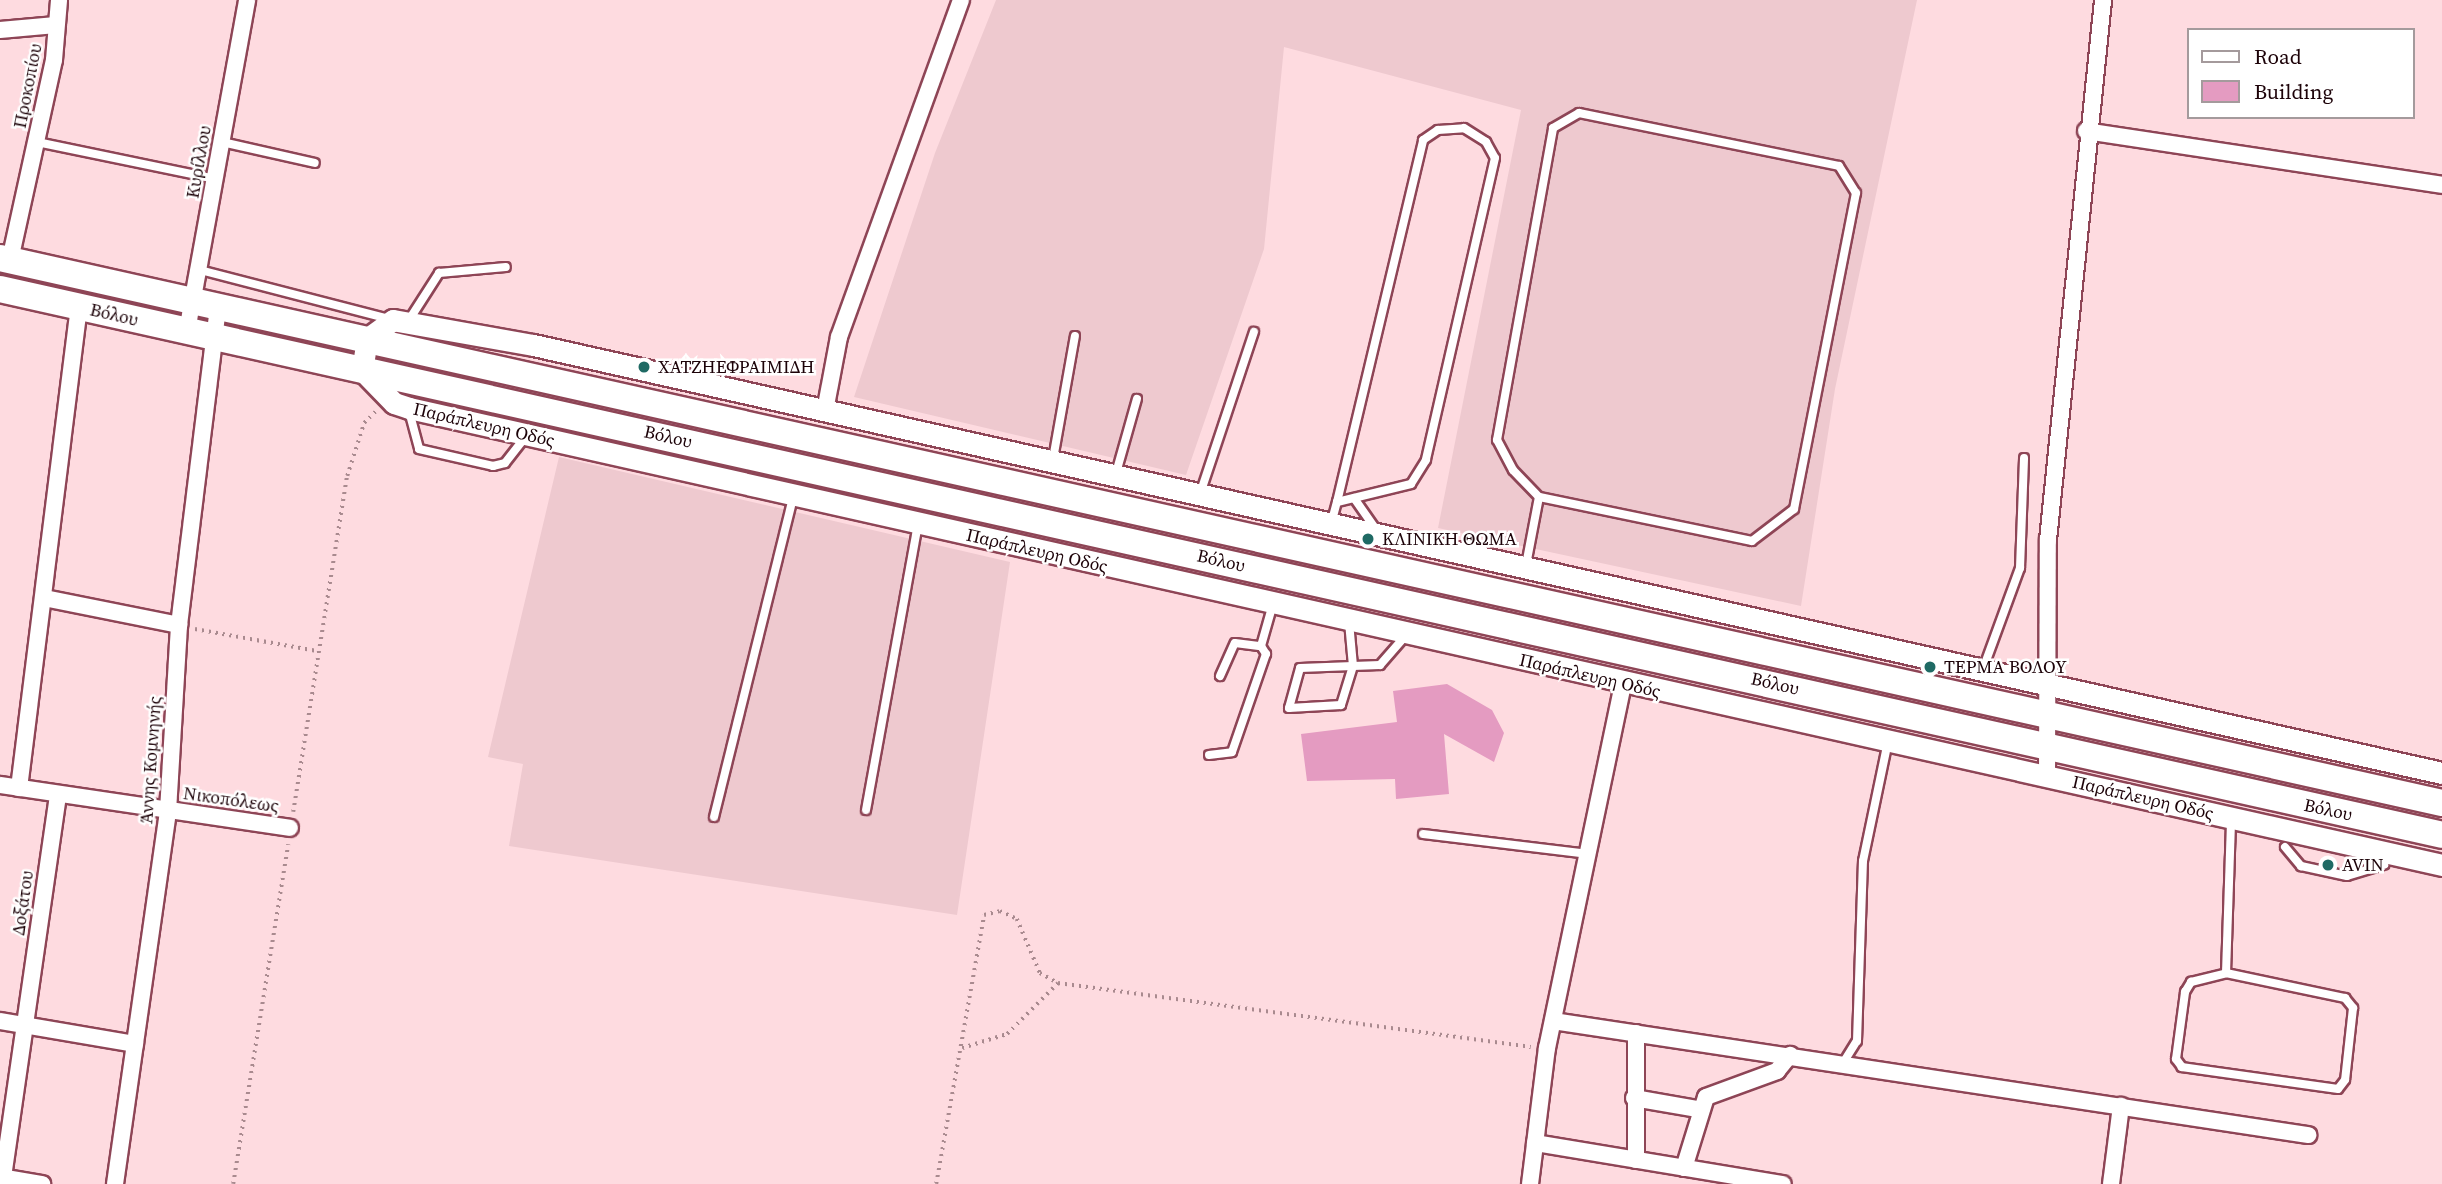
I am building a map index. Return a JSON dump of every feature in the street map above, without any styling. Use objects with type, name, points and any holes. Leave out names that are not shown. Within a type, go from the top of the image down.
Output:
[{"type":"main road","name":"Βόλου","points":[[5,259],[2442,803]]},
{"type":"main road","name":"Βόλου","points":[[0,289],[2049,747],[2403,847],[2442,835]]},
{"type":"street","name":"Προκοπίου","points":[[5,259],[37,142],[59,0]]},
{"type":"street","name":"Κυρίλλου","points":[[187,331],[206,304],[200,270],[247,0]]},
{"type":"street","points":[[825,411],[839,337],[961,0]]},
{"type":"street","points":[[2048,777],[2052,687],[2048,540],[2086,131],[2104,0]]},
{"type":"street","points":[[0,30],[56,25]]},
{"type":"street","points":[[2086,131],[2442,185]]},
{"type":"street","name":"Άννης Κομνηνής","points":[[115,1184],[168,811],[179,625],[213,337],[206,304]]},
{"type":"street","points":[[19,788],[79,307]]},
{"type":"street","points":[[362,369],[367,339],[401,320],[1200,494],[2442,773]]},
{"type":"street","name":"Παράπλευρη Οδός","points":[[362,369],[401,406],[793,498],[1408,633],[1623,685],[2231,818],[2403,847],[2442,865]]},
{"type":"street","points":[[44,598],[179,625]]},
{"type":"street","points":[[1530,1184],[1547,1048],[1623,685]]},
{"type":"street","name":"Νικοπόλεως","points":[[0,785],[290,828]]},
{"type":"street","name":"Δοξάτου","points":[[2,1180],[58,794]]},
{"type":"street","points":[[0,1021],[135,1044]]},
{"type":"street","points":[[1553,1021],[2308,1135]]},
{"type":"street","points":[[1636,1033],[1636,1160]]},
{"type":"street","points":[[1684,1168],[1698,1109],[1713,1092],[1783,1068],[1790,1055]]},
{"type":"street","points":[[1634,1098],[1698,1109]]},
{"type":"street","points":[[2111,1184],[2121,1106]]},
{"type":"street","points":[[1535,1143],[1783,1184]]},
{"type":"street","points":[[2,1180],[42,1184]]},
{"type":"lane","points":[[1579,113],[1839,166],[1856,193],[1794,509],[1752,541],[1539,497],[1513,470],[1497,440],[1553,128],[1579,113]]},
{"type":"lane","points":[[1331,525],[1423,140],[1438,130],[1464,128],[1480,136],[1494,158],[1426,460],[1411,484],[1337,502]]},
{"type":"lane","points":[[37,142],[216,179]]},
{"type":"lane","points":[[222,142],[315,163]]},
{"type":"lane","points":[[200,270],[401,320],[439,274],[506,267]]},
{"type":"lane","points":[[1200,494],[1254,332]]},
{"type":"lane","points":[[1053,462],[1075,336]]},
{"type":"lane","points":[[1115,476],[1137,399]]},
{"type":"lane","points":[[401,406],[419,449],[493,466],[505,463],[527,435]]},
{"type":"lane","points":[[1983,672],[2020,568],[2024,458]]},
{"type":"lane","points":[[1525,568],[1539,497]]},
{"type":"lane","points":[[714,817],[793,498]]},
{"type":"lane","points":[[1354,498],[1380,536]]},
{"type":"lane","points":[[866,810],[918,525]]},
{"type":"lane","points":[[1209,755],[1232,752],[1266,654],[1261,646],[1273,604]]},
{"type":"lane","points":[[1349,620],[1353,666],[1341,705],[1289,708],[1300,668],[1353,666],[1380,666],[1408,633]]},
{"type":"lane","points":[[1220,676],[1235,643],[1261,646]]},
{"type":"lane","points":[[1843,1063],[1857,1041],[1863,861],[1888,741]]},
{"type":"lane","points":[[2226,973],[2231,818]]},
{"type":"lane","points":[[1423,834],[1589,854]]},
{"type":"lane","points":[[2285,847],[2301,866],[2347,876],[2403,847]]},
{"type":"lane","points":[[2226,973],[2345,998],[2353,1008],[2345,1080],[2338,1088],[2182,1067],[2176,1059],[2185,992],[2191,982],[2226,973]]},
{"type":"path","points":[[233,1184],[317,651],[353,447],[364,423],[401,406]]},
{"type":"path","points":[[179,625],[317,651]]},
{"type":"path","points":[[936,1184],[984,915],[1000,911],[1017,919],[1035,964],[1058,983],[1547,1048]]},
{"type":"path","points":[[962,1048],[1007,1034],[1058,983]]},
{"type":"shaded area","points":[[996,0],[1917,0],[1835,389],[1801,606],[1438,528],[1521,110],[1284,47],[1264,249],[1186,475],[854,397],[935,153]]},
{"type":"shaded area","points":[[559,457],[1010,562],[957,915],[509,846],[523,764],[488,757]]},
{"type":"building","points":[[1447,684],[1492,710],[1504,733],[1494,762],[1444,734],[1449,794],[1396,799],[1395,779],[1307,781],[1301,734],[1397,722],[1393,691]]},
{"type":"place","name":"ΧΑΤΖΗΕΦΡΑΙΜΙΔΗ","points":[[644,367]]},
{"type":"place","name":"ΚΛΙΝΙΚΗ ΘΩΜΑ","points":[[1368,539]]},
{"type":"place","name":"ΤΕΡΜΑ ΒΟΛΟΥ","points":[[1930,667]]},
{"type":"place","name":"AVIN","points":[[2328,865]]}]
